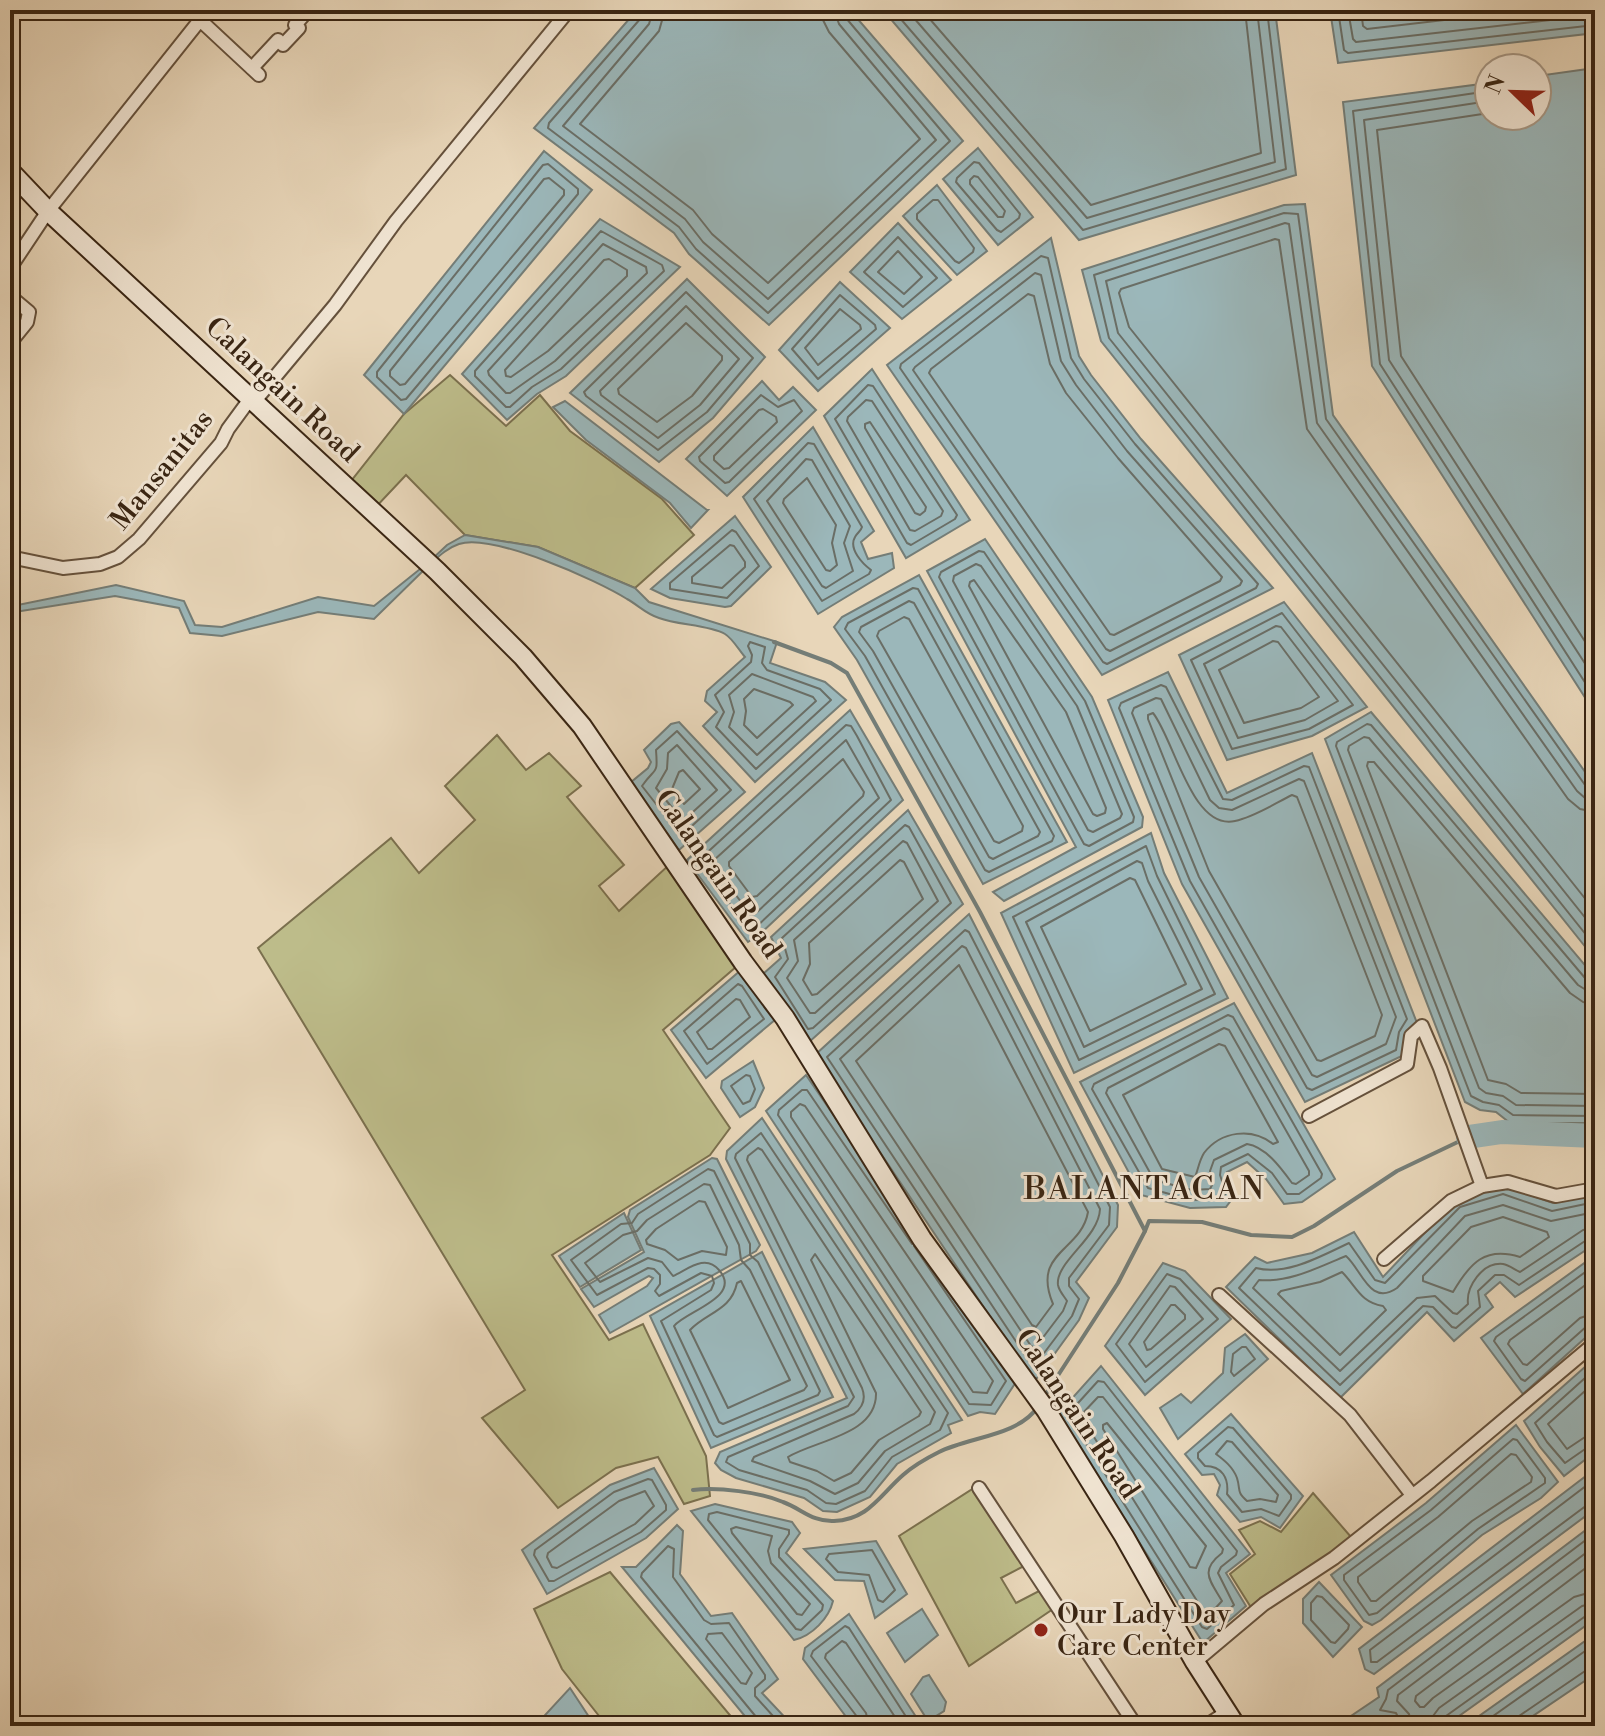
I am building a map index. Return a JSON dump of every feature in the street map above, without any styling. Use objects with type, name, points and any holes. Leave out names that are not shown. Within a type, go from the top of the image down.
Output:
[{"type":"street","name":"Mansanitas","points":[[10,557],[63,568],[100,564],[118,557],[139,539],[221,443],[228,429],[252,400],[335,305],[396,221],[569,10]]},
{"type":"street","points":[[10,268],[48,211],[200,20],[255,72],[278,40],[283,45],[299,28],[295,25],[303,16]]},
{"type":"street","name":"Calangain Road","points":[[10,171],[48,211],[432,566],[523,657],[582,726],[743,962],[785,1018],[922,1239],[1046,1410],[1231,1719]]},
{"type":"street","points":[[10,296],[29,312],[27,322],[10,343]]},
{"type":"street","points":[[1309,1116],[1407,1064],[1411,1036],[1422,1026],[1482,1186]]},
{"type":"street","points":[[1384,1259],[1451,1201],[1482,1186],[1508,1182],[1556,1196],[1595,1189]]},
{"type":"street","points":[[1219,1295],[1350,1415],[1412,1495]]},
{"type":"street","points":[[1195,1662],[1264,1604],[1334,1558],[1595,1343]]},
{"type":"street","points":[[979,1488],[1136,1726]]},
{"type":"street","points":[[1206,1726],[1231,1719]]},
{"type":"shaded area","points":[[450,375],[506,426],[540,395],[570,431],[662,499],[694,535],[635,588],[538,547],[465,535],[406,475],[374,509],[348,485],[404,414]]},
{"type":"shaded area","points":[[497,735],[526,770],[549,753],[581,786],[567,797],[624,865],[599,886],[619,911],[670,864],[737,966],[663,1030],[730,1128],[710,1155],[552,1255],[609,1340],[643,1324],[706,1456],[710,1496],[684,1504],[658,1457],[616,1468],[558,1508],[482,1418],[525,1390],[258,948],[391,838],[419,873],[475,820],[445,786]]},
{"type":"shaded area","points":[[974,1488],[1024,1566],[1001,1578],[1016,1603],[1039,1591],[1053,1609],[969,1666],[899,1536]]},
{"type":"shaded area","points":[[1313,1493],[1351,1537],[1252,1609],[1230,1574],[1255,1554],[1239,1530],[1260,1521],[1281,1532]]},
{"type":"shaded area","points":[[610,1572],[739,1726],[607,1726],[562,1669],[534,1609]]},
{"type":"water","points":[[637,10],[850,10],[963,141],[769,325],[689,254],[674,233],[534,128]]},
{"type":"water","points":[[883,10],[1275,10],[1296,175],[1079,240]]},
{"type":"water","points":[[1330,10],[1595,10],[1595,33],[1338,63]]},
{"type":"water","points":[[1595,68],[1595,713],[1372,366],[1343,102],[1473,85],[1473,132],[1553,132],[1553,74]]},
{"type":"water","points":[[978,148],[1033,217],[998,245],[943,179]]},
{"type":"water","points":[[544,151],[592,190],[404,414],[364,375]]},
{"type":"water","points":[[937,185],[987,251],[957,275],[903,216]]},
{"type":"water","points":[[1305,204],[1333,415],[1595,786],[1595,959],[1101,341],[1082,270],[1284,205]]},
{"type":"water","points":[[600,219],[680,267],[566,376],[537,394],[507,420],[462,374]]},
{"type":"water","points":[[898,223],[951,280],[902,319],[850,272]]},
{"type":"water","points":[[1051,238],[1079,356],[1091,375],[1141,439],[1273,588],[1102,675],[887,365]]},
{"type":"water","points":[[687,279],[765,357],[713,418],[659,462],[570,393]]},
{"type":"water","points":[[840,282],[890,328],[818,391],[779,350]]},
{"type":"water","points":[[872,369],[970,520],[906,558],[824,416]]},
{"type":"water","points":[[762,381],[779,400],[793,387],[816,410],[727,496],[686,459]]},
{"type":"water","points":[[565,401],[708,510],[691,528],[670,503],[586,440],[553,407]]},
{"type":"water","points":[[813,427],[874,531],[861,542],[868,559],[892,553],[894,568],[818,614],[743,497]]},
{"type":"water","points":[[735,516],[771,567],[731,606],[670,598],[651,589]]},
{"type":"water","points":[[465,535],[538,547],[635,588],[649,602],[777,642],[770,663],[825,682],[846,700],[755,782],[703,726],[717,712],[705,701],[707,691],[745,657],[728,636],[654,616],[613,591],[569,570],[495,545],[474,542],[459,544],[429,565],[447,545]]},
{"type":"water","points":[[985,539],[1092,697],[1143,817],[1142,827],[1004,901],[993,892],[1076,847],[927,571]]},
{"type":"water","points":[[425,565],[427,567],[374,619],[318,612],[222,636],[190,633],[179,608],[115,596],[10,611],[10,602],[18,605],[116,585],[184,601],[195,625],[222,627],[318,597],[374,606]]},
{"type":"water","points":[[919,575],[1067,842],[983,884],[857,660],[834,627],[842,617]]},
{"type":"water","points":[[1284,602],[1367,707],[1312,736],[1227,760],[1179,655]]},
{"type":"water","points":[[1168,672],[1227,793],[1312,753],[1417,1023],[1406,1054],[1305,1102],[1182,884],[1108,700]]},
{"type":"water","points":[[850,710],[903,800],[748,942],[687,860]]},
{"type":"water","points":[[1371,712],[1595,977],[1595,1123],[1510,1123],[1496,1112],[1480,1110],[1465,1102],[1325,739]]},
{"type":"water","points":[[679,722],[745,792],[679,850],[630,783],[651,762],[644,750],[671,724]]},
{"type":"water","points":[[908,810],[963,904],[808,1043],[763,974],[781,958],[771,937]]},
{"type":"water","points":[[1151,833],[1164,873],[1228,998],[1074,1073],[1001,913]]},
{"type":"water","points":[[969,914],[1118,1205],[1117,1227],[1076,1282],[1089,1298],[1079,1320],[1037,1378],[1031,1378],[815,1055]]},
{"type":"water","points":[[741,970],[776,1019],[706,1078],[671,1030]]},
{"type":"water","points":[[1234,1003],[1335,1179],[1302,1202],[1284,1204],[1266,1179],[1247,1162],[1227,1172],[1235,1195],[1226,1207],[1190,1208],[1141,1195],[1080,1082]]},
{"type":"water","points":[[753,1061],[764,1088],[755,1107],[740,1117],[721,1088],[722,1081]]},
{"type":"water","points":[[806,1075],[1016,1382],[995,1414],[980,1412],[968,1416],[766,1111]]},
{"type":"water","points":[[762,1118],[962,1420],[948,1425],[951,1433],[897,1464],[870,1497],[837,1512],[823,1511],[804,1498],[736,1478],[715,1463],[720,1452],[847,1398],[726,1159],[727,1151]]},
{"type":"water","points":[[712,1158],[717,1159],[760,1245],[756,1251],[610,1333],[599,1315],[647,1286],[653,1278],[649,1276],[594,1307],[581,1289],[644,1252],[628,1217],[630,1210]]},
{"type":"water","points":[[1504,1186],[1553,1203],[1595,1194],[1595,1244],[1515,1297],[1500,1282],[1485,1295],[1493,1307],[1454,1341],[1427,1312],[1340,1398],[1226,1287],[1255,1257],[1267,1263],[1312,1253],[1354,1232],[1383,1277],[1455,1201]]},
{"type":"water","points":[[624,1213],[641,1250],[580,1287],[559,1256]]},
{"type":"water","points":[[762,1252],[833,1397],[711,1448],[650,1316]]},
{"type":"water","points":[[1594,1256],[1595,1329],[1523,1394],[1481,1338]]},
{"type":"water","points":[[1163,1263],[1185,1271],[1231,1319],[1145,1395],[1105,1346]]},
{"type":"water","points":[[1245,1334],[1268,1359],[1178,1439],[1160,1408],[1181,1394],[1191,1403],[1223,1373],[1225,1348]]},
{"type":"water","points":[[1595,1358],[1595,1452],[1564,1476],[1524,1421]]},
{"type":"water","points":[[1101,1366],[1250,1554],[1226,1573],[1246,1606],[1203,1643],[1058,1414]]},
{"type":"water","points":[[1231,1414],[1303,1496],[1280,1528],[1261,1517],[1240,1522],[1217,1495],[1220,1485],[1214,1474],[1202,1475],[1185,1454]]},
{"type":"water","points":[[1516,1425],[1558,1482],[1541,1498],[1482,1535],[1381,1620],[1372,1625],[1364,1621],[1331,1575],[1426,1503]]},
{"type":"water","points":[[654,1468],[678,1509],[646,1538],[547,1594],[522,1550],[610,1485]]},
{"type":"water","points":[[1595,1469],[1595,1509],[1374,1674],[1365,1669],[1359,1649]]},
{"type":"water","points":[[715,1504],[792,1522],[800,1533],[786,1553],[833,1601],[828,1614],[813,1630],[794,1640],[691,1511]]},
{"type":"water","points":[[1595,1523],[1595,1619],[1445,1726],[1396,1726],[1391,1718],[1378,1726],[1359,1726],[1351,1716],[1379,1697],[1377,1688]]},
{"type":"water","points":[[677,1525],[683,1531],[680,1574],[711,1616],[732,1613],[778,1679],[762,1693],[793,1726],[753,1726],[622,1567],[636,1567]]},
{"type":"water","points":[[876,1541],[907,1594],[875,1618],[864,1581],[835,1580],[804,1549]]},
{"type":"water","points":[[1319,1582],[1362,1627],[1333,1657],[1303,1623],[1303,1599]]},
{"type":"water","points":[[922,1609],[938,1635],[905,1662],[887,1633]]},
{"type":"water","points":[[849,1614],[922,1726],[853,1726],[803,1659],[805,1648]]},
{"type":"water","points":[[1595,1634],[1595,1674],[1518,1726],[1465,1726]]},
{"type":"water","points":[[929,1675],[946,1702],[944,1711],[928,1721],[911,1694],[923,1677]]},
{"type":"water","points":[[570,1688],[595,1726],[520,1726],[523,1723],[536,1725]]},
{"type":"waterway","points":[[774,642],[831,663],[847,673],[980,912],[1145,1231],[1149,1221],[1202,1222],[1251,1235],[1292,1237],[1397,1171],[1462,1140]]},
{"type":"waterway","points":[[1468,1137],[1502,1132],[1595,1136]]},
{"type":"waterway","points":[[1044,1397],[1118,1283],[1145,1231]]},
{"type":"waterway","points":[[693,1490],[751,1493],[774,1498],[819,1519],[846,1520],[873,1505],[903,1475],[925,1460],[951,1447],[1017,1425],[1037,1408]]},
{"type":"place","name":"Our Lady Day Care Center","points":[[1041,1630]]},
{"type":"district","name":"BALANTACAN","points":[[1145,1189]]}]
